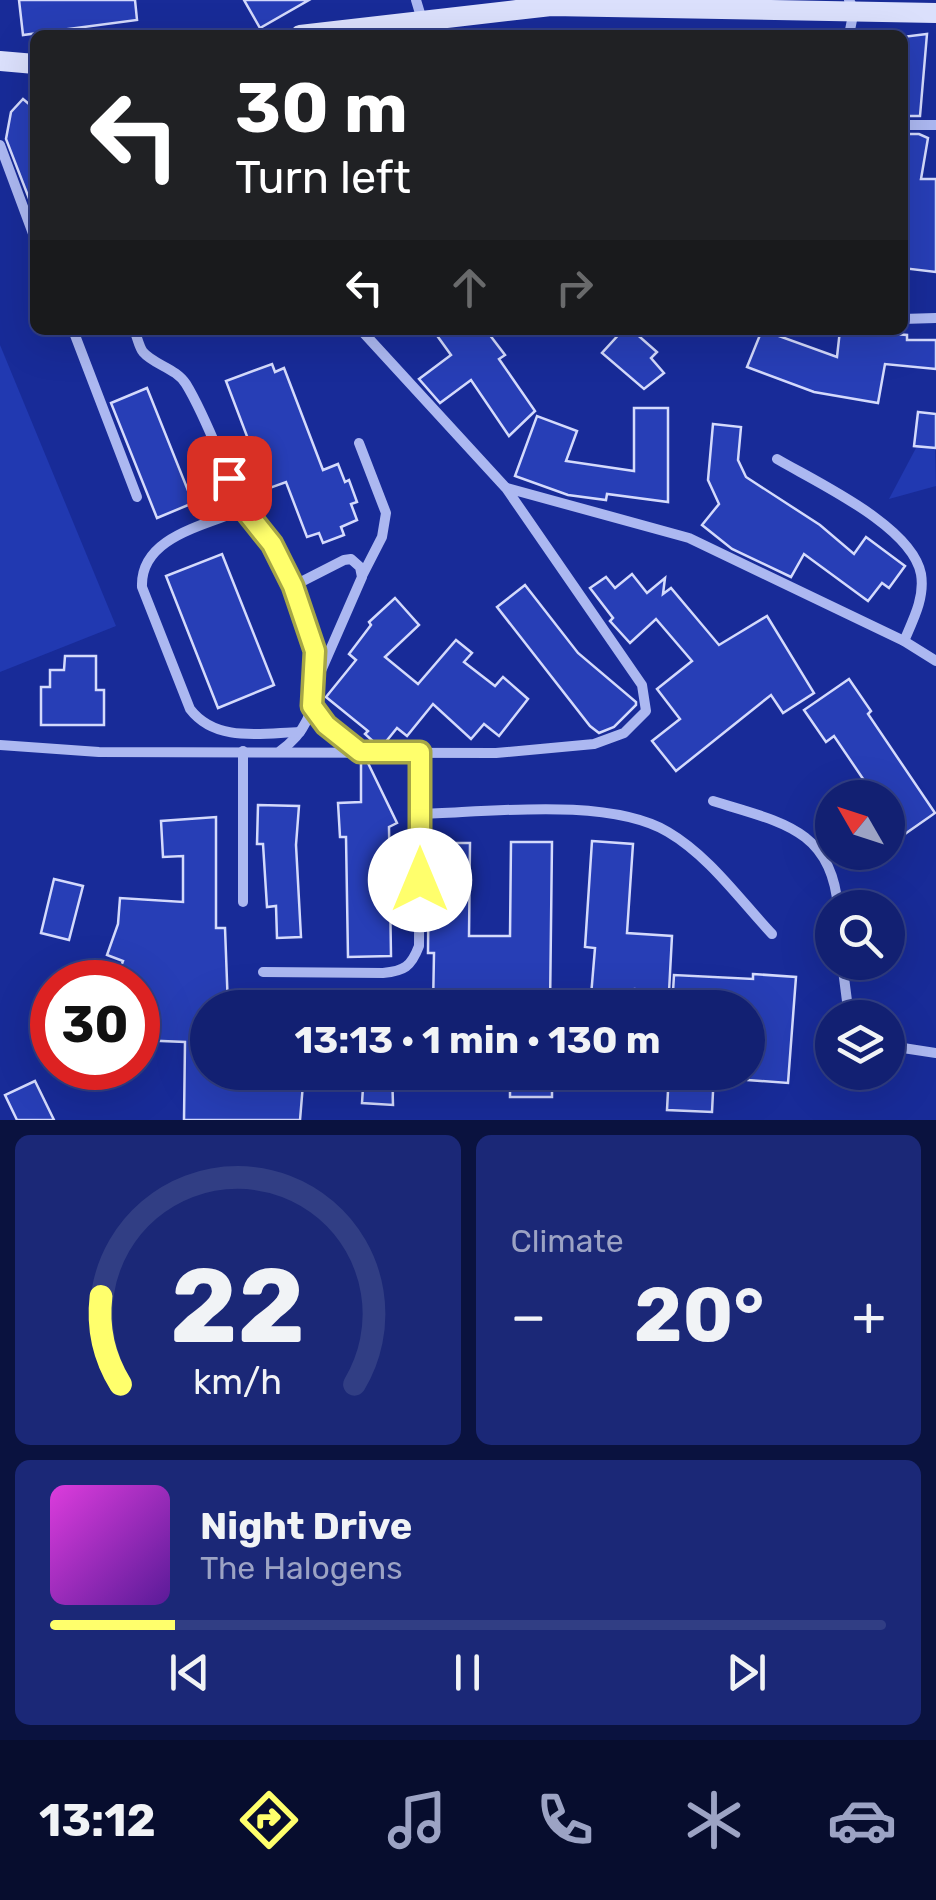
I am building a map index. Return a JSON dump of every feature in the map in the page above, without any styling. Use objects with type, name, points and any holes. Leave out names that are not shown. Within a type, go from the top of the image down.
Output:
[{"type":"street","points":[[416,0],[423,21]]},
{"type":"street","points":[[850,30],[852,5]]},
{"type":"street","points":[[344,30],[551,6],[852,5],[936,13]]},
{"type":"street","points":[[0,61],[30,64]]},
{"type":"street","points":[[908,124],[936,125]]},
{"type":"street","points":[[0,145],[30,224]]},
{"type":"street","points":[[908,319],[936,318]]},
{"type":"street","points":[[76,335],[137,497]]},
{"type":"street","points":[[136,335],[143,352],[185,382],[244,509],[272,544],[293,586],[315,651],[315,684],[312,706],[300,732],[279,751]]},
{"type":"street","points":[[0,745],[99,752],[496,753],[594,744],[624,734],[646,711],[642,685],[506,488],[367,335]]},
{"type":"street","points":[[315,684],[386,525],[386,513],[360,443]]},
{"type":"street","points":[[776,458],[888,526],[910,549],[921,572],[920,602],[904,641]]},
{"type":"street","points":[[506,488],[689,538],[904,641],[936,661]]},
{"type":"street","points":[[244,509],[158,545],[142,570],[142,586],[190,709],[198,720],[229,734],[300,732]]},
{"type":"street","points":[[293,586],[351,559],[360,567],[362,577]]},
{"type":"street","points":[[312,706],[326,725],[360,752]]},
{"type":"street","points":[[243,751],[243,902]]},
{"type":"street","points":[[263,972],[383,973],[402,971],[413,963],[419,946],[420,752]]},
{"type":"street","points":[[714,801],[766,818],[809,838],[825,856],[836,878],[837,890]]},
{"type":"street","points":[[420,814],[606,810],[638,816],[698,854],[772,934]]},
{"type":"street","points":[[905,1048],[936,1053]]},
{"type":"shaded area","points":[[0,345],[116,626],[0,672]]},
{"type":"shaded area","points":[[934,414],[936,486],[889,499]]},
{"type":"building","points":[[19,0],[135,0],[137,20],[30,30],[30,34],[23,35]]},
{"type":"building","points":[[244,0],[309,0],[260,28]]},
{"type":"building","points":[[927,34],[920,116],[908,116],[908,36]]},
{"type":"building","points":[[23,99],[30,105],[30,201],[6,139],[11,112]]},
{"type":"building","points":[[908,134],[928,138],[921,179],[936,179],[936,272],[908,269]]},
{"type":"building","points":[[437,335],[490,335],[505,355],[499,359],[535,411],[509,436],[471,380],[440,403],[419,379],[451,355]]},
{"type":"building","points":[[618,335],[638,335],[657,352],[651,358],[664,373],[644,389],[602,353]]},
{"type":"building","points":[[760,335],[776,335],[837,357],[839,335],[907,335],[907,340],[936,340],[936,369],[885,364],[878,403],[814,392],[747,367]]},
{"type":"building","points":[[272,364],[275,372],[284,368],[323,470],[338,464],[357,502],[351,504],[357,520],[341,527],[344,535],[323,543],[319,533],[307,537],[286,482],[267,489],[226,381]]},
{"type":"building","points":[[147,388],[193,503],[157,518],[111,403]]},
{"type":"building","points":[[634,408],[668,408],[668,502],[607,494],[606,500],[568,495],[515,476],[537,416],[577,431],[566,461],[634,471]]},
{"type":"building","points":[[918,412],[936,414],[936,448],[914,446]]},
{"type":"building","points":[[713,424],[741,427],[738,460],[746,477],[820,525],[854,554],[866,537],[905,566],[889,588],[882,583],[868,601],[804,554],[791,577],[732,549],[702,525],[719,504],[708,480]]},
{"type":"building","points":[[222,554],[274,685],[218,708],[166,576]]},
{"type":"building","points":[[632,574],[647,593],[665,578],[663,594],[671,588],[719,645],[767,616],[814,693],[783,713],[771,695],[676,771],[652,741],[680,719],[657,689],[692,661],[656,619],[630,643],[610,621],[613,618],[590,588],[606,577],[615,588]]},
{"type":"building","points":[[525,585],[578,653],[636,702],[614,727],[599,733],[590,726],[497,607]]},
{"type":"building","points":[[395,598],[419,625],[385,657],[418,684],[456,640],[472,653],[464,662],[495,686],[503,677],[528,699],[499,736],[484,724],[471,739],[433,704],[407,736],[397,728],[384,744],[376,744],[365,734],[368,731],[326,697],[356,660],[349,654],[371,625],[369,622]]},
{"type":"building","points":[[65,656],[96,656],[96,690],[104,690],[104,725],[41,725],[41,687],[50,687],[50,670],[64,670]]},
{"type":"building","points":[[849,679],[935,813],[905,834],[905,780],[864,780],[834,736],[826,742],[804,710]]},
{"type":"building","points":[[361,761],[367,761],[397,823],[389,827],[391,956],[348,957],[346,837],[340,837],[338,803],[361,802]]},
{"type":"building","points":[[258,805],[299,806],[296,845],[301,937],[277,938],[276,906],[267,907],[263,844],[257,844]]},
{"type":"building","points":[[216,817],[216,928],[225,928],[227,990],[190,990],[190,1090],[302,1090],[300,1120],[184,1120],[185,1042],[160,1041],[160,960],[120,960],[107,955],[118,924],[120,898],[183,902],[183,856],[163,857],[161,821]]},
{"type":"building","points":[[592,841],[633,844],[627,933],[672,936],[669,990],[592,990],[595,948],[585,947]]},
{"type":"building","points":[[511,842],[552,842],[550,990],[433,990],[434,953],[428,953],[429,843],[470,843],[469,936],[510,936]]},
{"type":"building","points":[[54,879],[83,886],[69,940],[41,933]]},
{"type":"building","points":[[753,974],[796,977],[788,1083],[765,1081],[765,990],[673,990],[674,975],[753,979]]},
{"type":"building","points":[[30,1083],[30,1090],[39,1090],[54,1120],[17,1120],[5,1095]]},
{"type":"building","points":[[363,1090],[393,1090],[393,1105],[362,1103]]},
{"type":"building","points":[[510,1090],[552,1090],[552,1097],[510,1097]]},
{"type":"building","points":[[668,1090],[713,1090],[712,1112],[667,1110]]},
{"type":"route","points":[[229,478],[244,509],[272,544],[293,586],[315,651],[312,706],[326,725],[360,752],[420,752],[420,880]]}]
